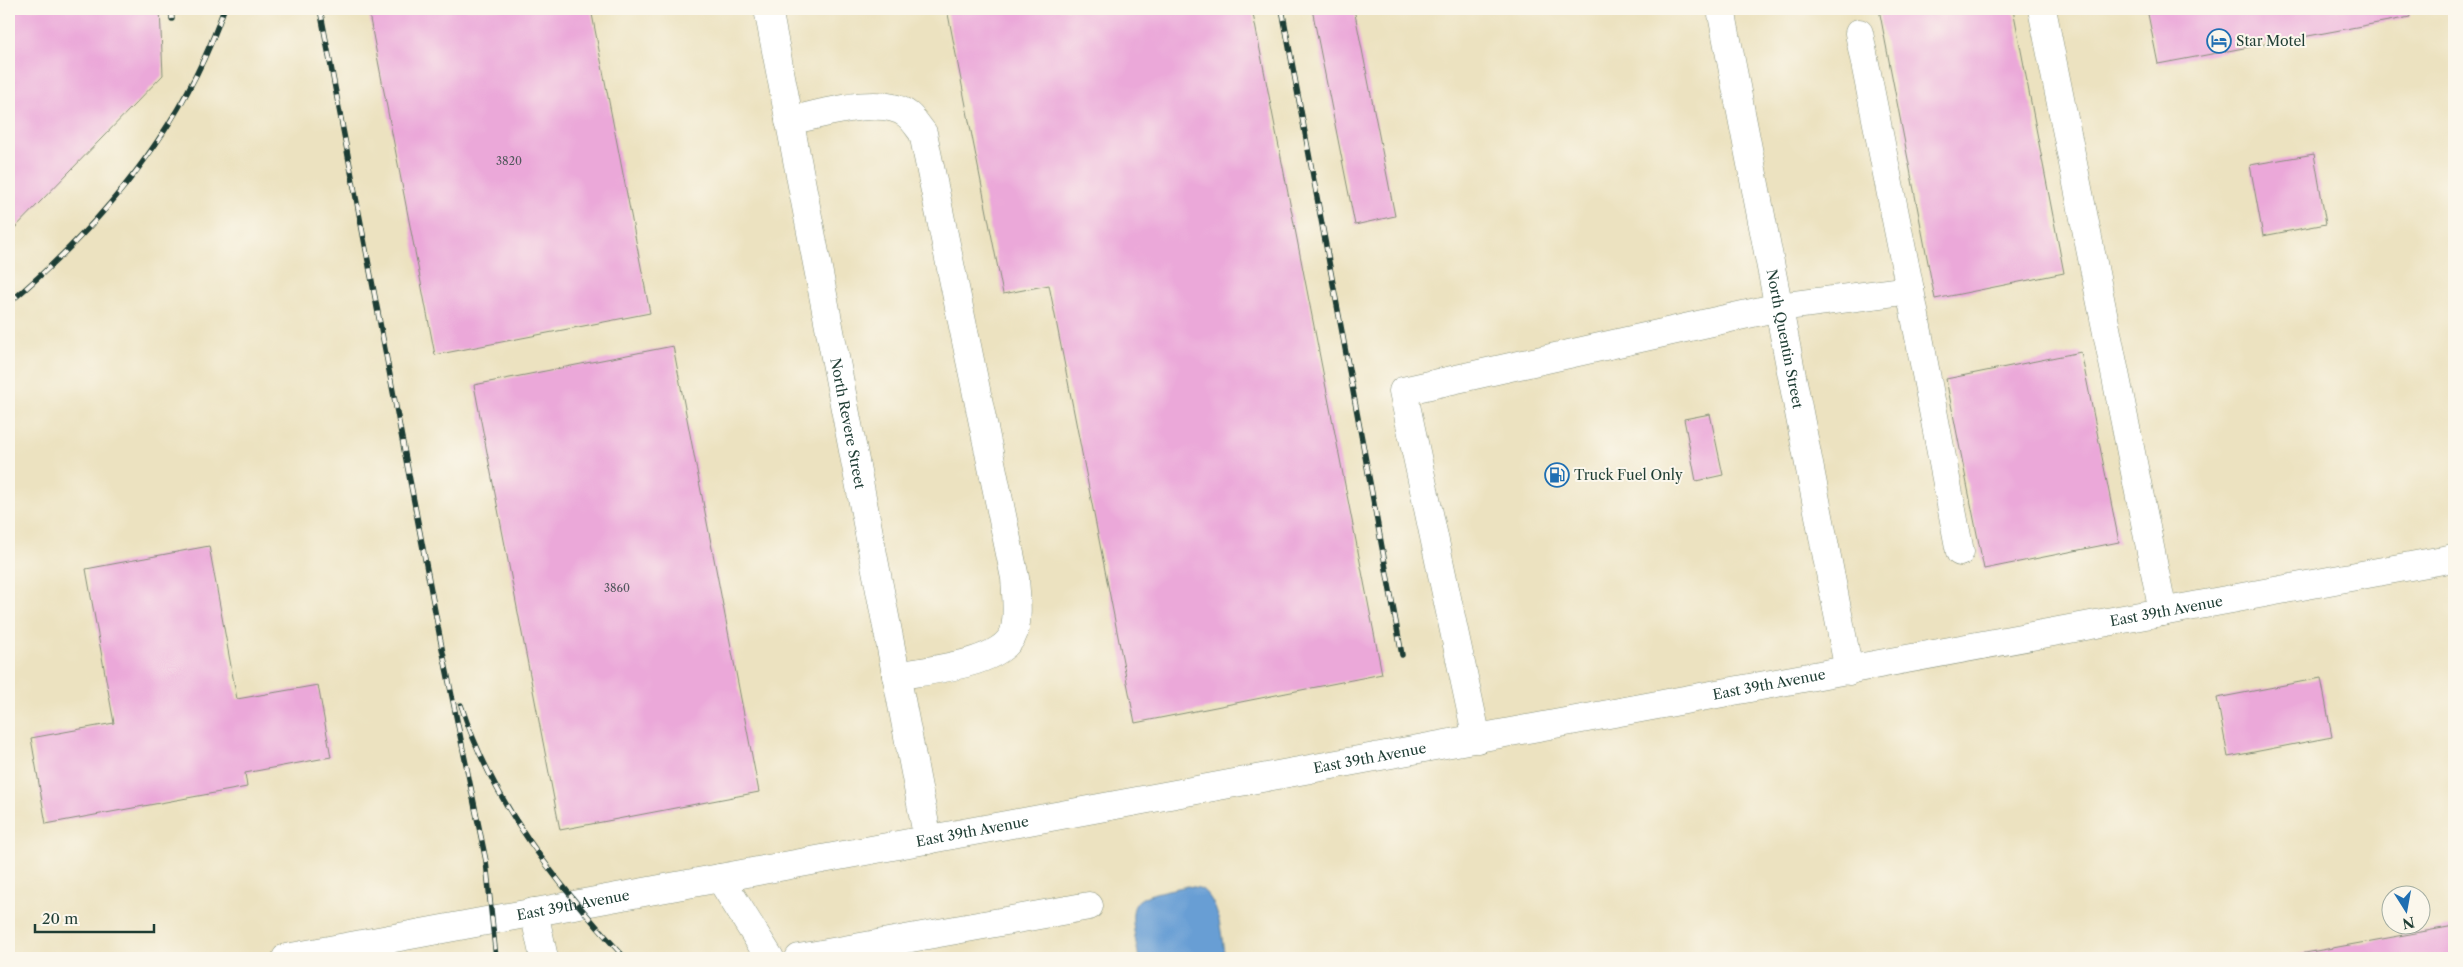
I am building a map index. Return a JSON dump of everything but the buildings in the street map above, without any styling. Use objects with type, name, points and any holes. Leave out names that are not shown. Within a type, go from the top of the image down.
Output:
[{"type":"street","name":"North Revere Street","points":[[768,9],[928,840]]},
{"type":"street","name":"North Quentin Street","points":[[1721,9],[1849,671]]},
{"type":"street","points":[[2042,9],[2163,612]]},
{"type":"street","points":[[1859,33],[1960,552]]},
{"type":"street","points":[[789,121],[851,108],[884,106],[907,114],[923,133],[1015,578],[1016,619],[1014,633],[999,651],[984,659],[896,676]]},
{"type":"street","points":[[1477,739],[1403,390],[1778,307],[1910,290]]},
{"type":"street","name":"East 39th Avenue","points":[[286,958],[2454,558]]},
{"type":"street","points":[[720,878],[770,958]]},
{"type":"street","points":[[799,958],[1089,906]]},
{"type":"street","points":[[534,912],[544,958]]},
{"type":"water","points":[[1188,886],[1203,890],[1209,896],[1217,913],[1225,958],[1139,958],[1133,923],[1133,912],[1136,904],[1143,898],[1153,894]]},
{"type":"railway","points":[[171,9],[172,19]]},
{"type":"railway","points":[[9,303],[77,240],[137,171],[163,133],[186,94],[207,53],[224,9]]},
{"type":"railway","points":[[320,9],[442,648],[486,861],[496,958]]},
{"type":"railway","points":[[1282,9],[1402,655]]},
{"type":"railway","points":[[461,705],[474,741],[490,776],[529,840],[575,901],[625,958]]},
{"type":"place","name":"Star Motel","points":[[2219,41]]},
{"type":"place","name":"Truck Fuel Only","points":[[1557,475]]}]
